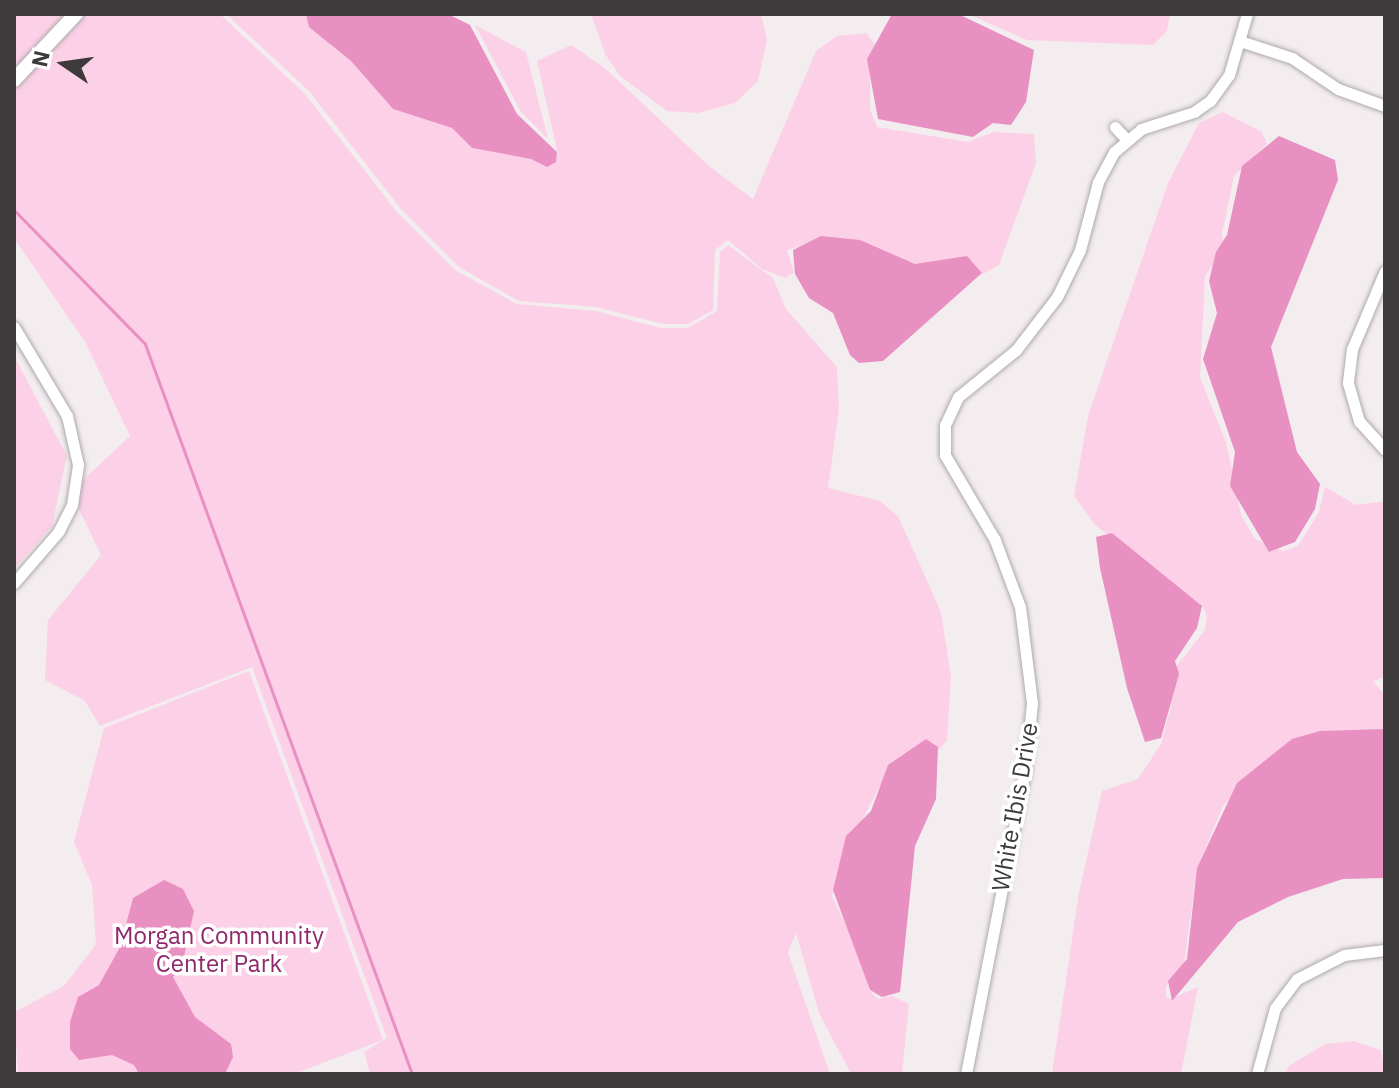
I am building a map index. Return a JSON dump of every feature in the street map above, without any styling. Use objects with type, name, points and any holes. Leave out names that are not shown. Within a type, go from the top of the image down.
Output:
[{"type":"street","name":"White Ibis Drive","points":[[966,1074],[1025,770],[1032,703],[1027,642],[1013,588],[995,540],[945,455],[943,433],[958,397],[1016,350],[1057,297],[1080,250],[1104,167],[1126,139],[1210,101],[1229,75],[1247,14]]},
{"type":"street","points":[[14,80],[76,15]]},
{"type":"street","points":[[1240,41],[1292,58],[1338,89],[1385,106]]},
{"type":"street","points":[[1115,127],[1126,139]]},
{"type":"street","points":[[1385,271],[1352,349],[1348,383],[1359,421],[1385,450]]},
{"type":"street","points":[[14,327],[67,416],[78,465],[72,505],[59,531],[14,583]]},
{"type":"street","points":[[1257,1074],[1275,1008],[1297,979],[1344,955],[1385,950]]},
{"type":"green space","points":[[14,14],[69,14],[14,72]]},
{"type":"green space","points":[[84,14],[220,14],[305,94],[397,212],[455,270],[517,304],[596,311],[661,328],[688,328],[717,311],[720,252],[728,245],[773,278],[786,309],[837,367],[839,409],[828,488],[880,501],[898,516],[941,612],[951,677],[947,740],[937,752],[884,778],[845,853],[832,896],[867,969],[869,990],[878,999],[892,996],[909,1004],[902,1074],[851,1074],[819,1013],[796,933],[788,953],[830,1074],[370,1074],[364,1052],[387,1038],[252,667],[100,726],[85,701],[45,680],[48,620],[101,555],[77,505],[83,480],[130,436],[85,342],[14,238],[14,88]]},
{"type":"green space","points":[[226,14],[306,14],[310,27],[351,61],[393,109],[452,128],[472,148],[532,159],[547,167],[558,155],[537,61],[571,45],[605,68],[709,166],[753,199],[816,51],[837,36],[866,33],[879,50],[870,71],[870,109],[877,127],[968,142],[993,132],[1034,134],[1036,163],[999,265],[983,274],[971,264],[904,264],[807,244],[787,250],[794,273],[785,278],[762,269],[728,240],[715,250],[713,310],[688,324],[663,324],[596,307],[519,301],[459,267],[401,209],[309,91]]},
{"type":"green space","points":[[591,14],[761,14],[767,40],[758,81],[735,103],[698,113],[667,111],[620,76],[605,54]]},
{"type":"green space","points":[[968,14],[1170,14],[1167,31],[1153,45],[1027,40]]},
{"type":"green space","points":[[475,25],[526,52],[548,139],[521,112]]},
{"type":"green space","points":[[1223,112],[1262,132],[1267,144],[1234,176],[1222,234],[1225,249],[1205,276],[1200,377],[1226,442],[1241,515],[1255,539],[1283,551],[1298,546],[1319,512],[1325,487],[1356,505],[1385,501],[1385,677],[1373,681],[1385,695],[1385,734],[1332,733],[1272,756],[1223,806],[1197,869],[1183,971],[1166,986],[1166,997],[1171,999],[1198,987],[1181,1074],[1052,1074],[1079,892],[1102,791],[1138,779],[1161,744],[1171,706],[1172,672],[1205,630],[1207,616],[1203,607],[1095,525],[1074,496],[1088,416],[1168,183],[1199,123]]},
{"type":"green space","points":[[14,356],[67,456],[52,526],[14,569]]},
{"type":"green space","name":"Morgan Community Center Park","points":[[249,671],[383,1040],[294,1074],[18,1074],[14,1012],[64,986],[96,944],[92,885],[74,842],[104,728]]},
{"type":"green space","points":[[1353,1041],[1381,1050],[1385,1074],[1285,1074],[1289,1066],[1325,1044]]},
{"type":"shaded area","points":[[306,14],[448,14],[470,25],[517,114],[557,152],[556,162],[547,167],[531,159],[472,148],[452,128],[393,109],[351,61],[309,27]]},
{"type":"shaded area","points":[[892,14],[958,14],[1034,50],[1026,102],[1011,125],[993,123],[973,137],[878,119],[867,59]]},
{"type":"shaded area","points":[[1279,136],[1335,160],[1338,180],[1271,347],[1297,452],[1320,484],[1315,509],[1295,542],[1269,552],[1230,486],[1235,452],[1203,359],[1217,313],[1209,281],[1216,252],[1227,235],[1242,166]]},
{"type":"shaded area","points":[[821,236],[860,240],[915,264],[967,256],[982,273],[883,361],[859,363],[850,355],[833,313],[809,298],[795,274],[793,250]]},
{"type":"shaded area","points":[[1112,533],[1202,606],[1197,628],[1175,661],[1179,674],[1161,738],[1145,742],[1127,688],[1100,568],[1096,537]]},
{"type":"shaded area","points":[[1385,729],[1385,878],[1343,879],[1288,897],[1238,922],[1172,1001],[1168,981],[1187,959],[1197,868],[1237,783],[1292,739],[1320,731]]},
{"type":"shaded area","points":[[926,739],[938,747],[936,799],[915,846],[900,992],[882,997],[870,990],[833,890],[846,836],[871,811],[888,765]]},
{"type":"shaded area","points":[[164,880],[183,889],[194,911],[182,966],[173,977],[195,1017],[231,1044],[233,1057],[225,1074],[139,1074],[134,1065],[112,1055],[79,1060],[70,1049],[70,1022],[78,997],[99,985],[120,947],[133,898]]},
{"type":"waterway","points":[[14,210],[145,344],[412,1074]]}]
